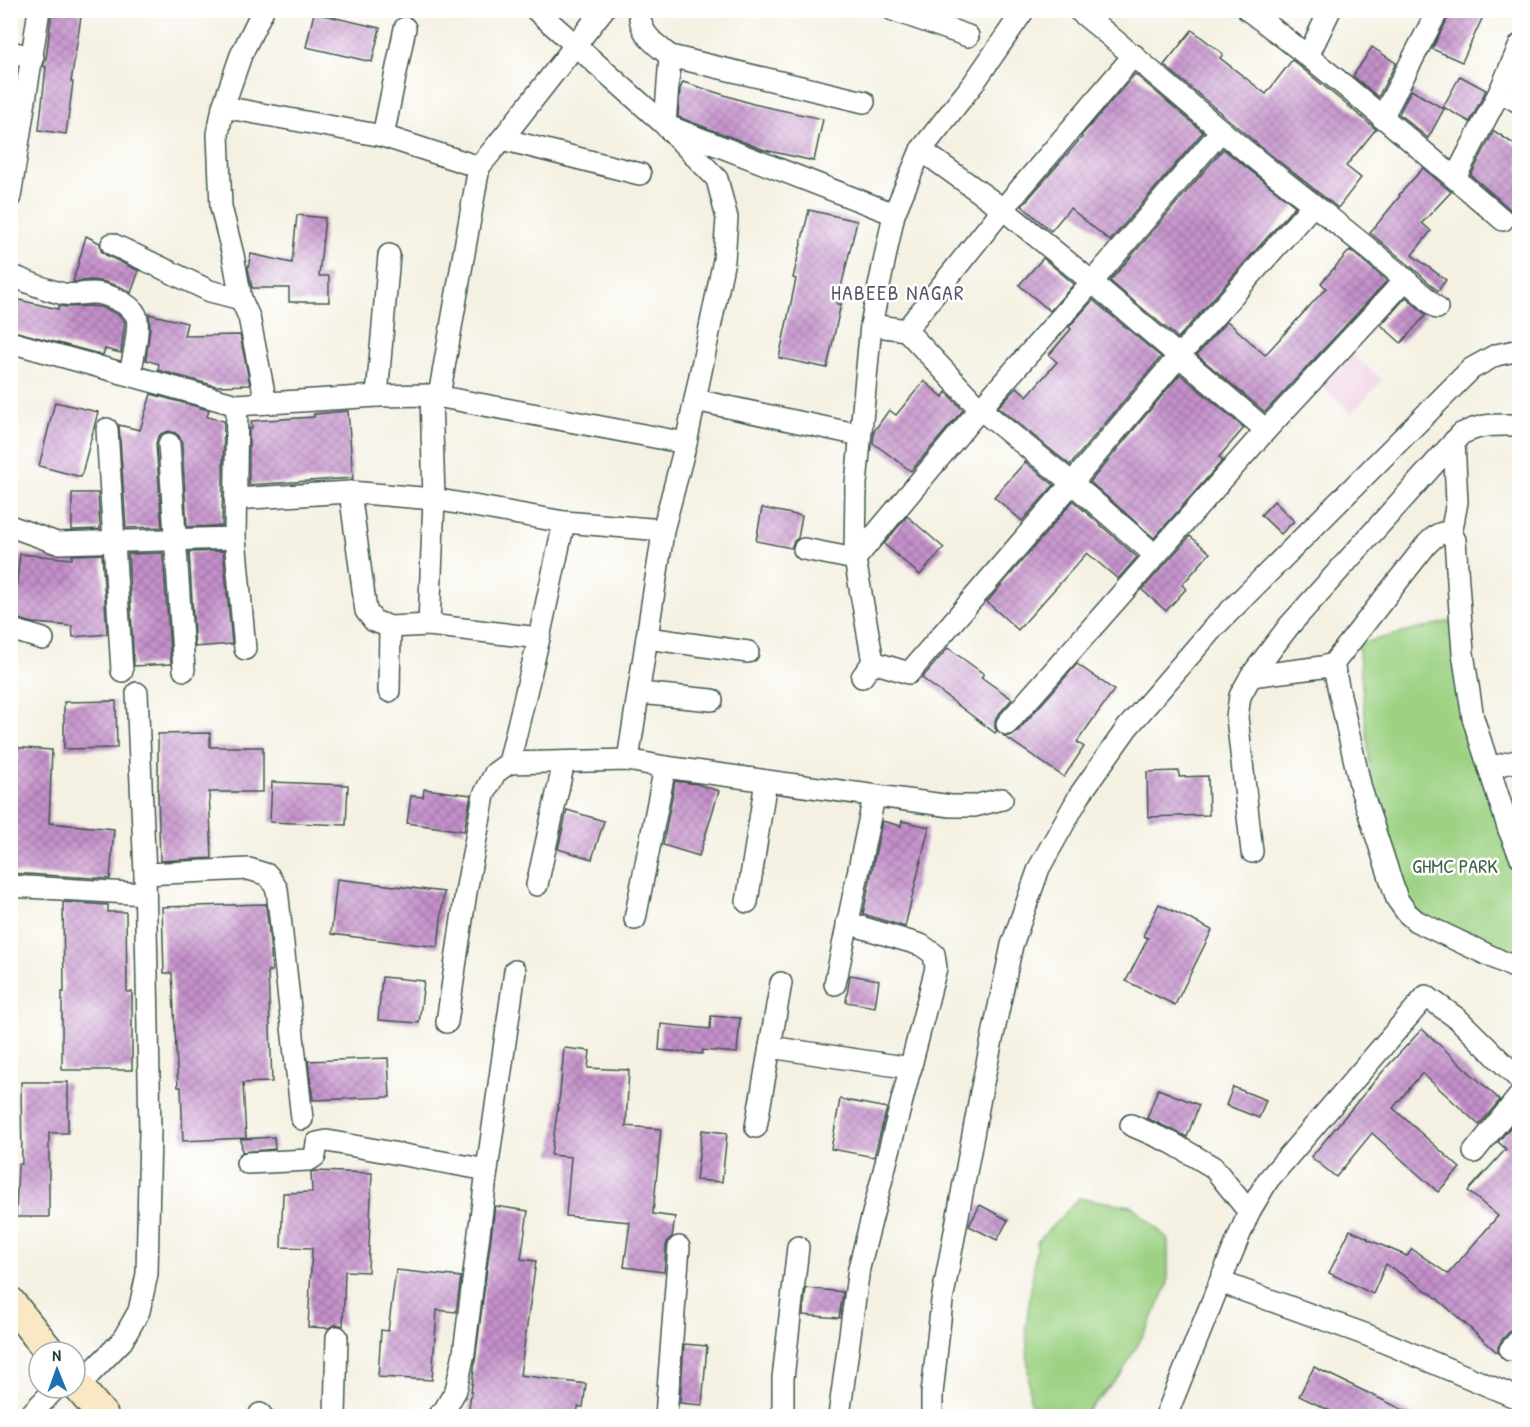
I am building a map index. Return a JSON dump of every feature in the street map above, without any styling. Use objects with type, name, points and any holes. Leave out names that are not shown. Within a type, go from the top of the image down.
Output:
[{"type":"main road","points":[[10,1302],[40,1340]]},
{"type":"main road","points":[[85,1400],[103,1416]]},
{"type":"street","points":[[10,197],[39,10]]},
{"type":"street","points":[[263,10],[241,55],[223,107],[218,134],[221,207],[241,299],[249,317],[266,403]]},
{"type":"street","points":[[536,10],[665,125],[717,179],[727,219],[724,260],[686,443],[663,530],[628,760]]},
{"type":"street","points":[[429,626],[435,395],[479,167],[603,10]]},
{"type":"street","points":[[639,10],[645,35],[670,56],[864,102]]},
{"type":"street","points":[[893,10],[943,18],[968,36]]},
{"type":"street","points":[[1024,10],[973,84],[921,150],[894,214],[871,325],[856,484],[855,559],[868,670],[909,673],[1179,356],[1313,206]]},
{"type":"street","points":[[1078,10],[1134,55],[1221,131],[1406,279],[1437,308]]},
{"type":"street","points":[[1248,10],[1308,56],[1503,220]]},
{"type":"street","points":[[1308,56],[1330,10]]},
{"type":"street","points":[[1382,118],[1438,10]]},
{"type":"street","points":[[383,136],[405,28]]},
{"type":"street","points":[[1455,178],[1500,91],[1520,45]]},
{"type":"street","points":[[10,52],[33,57]]},
{"type":"street","points":[[906,330],[1003,209],[1134,55]]},
{"type":"street","points":[[665,125],[670,56]]},
{"type":"street","points":[[1500,91],[1520,103]]},
{"type":"street","points":[[223,107],[383,136],[479,167]]},
{"type":"street","points":[[665,125],[894,214]]},
{"type":"street","points":[[855,559],[980,409],[1221,131]]},
{"type":"street","points":[[502,139],[640,174]]},
{"type":"street","points":[[921,150],[1003,209],[1266,430]]},
{"type":"street","points":[[112,244],[210,291],[241,299]]},
{"type":"street","points":[[377,396],[389,255]]},
{"type":"street","points":[[10,275],[66,295],[105,294],[128,306],[137,316],[138,327],[130,375]]},
{"type":"street","points":[[1007,724],[1266,430],[1406,279]]},
{"type":"street","points":[[871,325],[906,330],[980,409],[1072,483],[1155,555]]},
{"type":"street","points":[[10,342],[237,405],[377,396],[435,395],[686,443]]},
{"type":"street","points":[[932,1416],[932,1394],[942,1301],[981,1092],[1012,945],[1039,868],[1081,794],[1127,728],[1215,626],[1471,369],[1496,355],[1520,350]]},
{"type":"street","points":[[694,400],[860,435]]},
{"type":"street","points":[[237,405],[235,538],[245,649]]},
{"type":"street","points":[[1252,852],[1237,717],[1240,696],[1251,676],[1289,626],[1461,434],[1486,424],[1520,425]]},
{"type":"street","points":[[107,429],[122,671]]},
{"type":"street","points":[[1451,534],[1457,502],[1454,441]]},
{"type":"street","points":[[169,444],[184,670]]},
{"type":"street","points":[[235,500],[350,492],[434,499],[564,522],[663,530]]},
{"type":"street","points":[[350,492],[366,611],[374,621],[390,627],[429,626],[539,638]]},
{"type":"street","points":[[509,763],[564,522]]},
{"type":"street","points":[[10,526],[57,543],[235,538]]},
{"type":"street","points":[[1251,676],[1333,664],[1426,545],[1437,534],[1446,532],[1451,534],[1455,540],[1462,653],[1473,718],[1509,830],[1520,856]]},
{"type":"street","points":[[804,549],[855,559]]},
{"type":"street","points":[[389,690],[390,627]]},
{"type":"street","points":[[10,629],[42,639]]},
{"type":"street","points":[[647,638],[748,652]]},
{"type":"street","points":[[1333,664],[1361,789],[1397,899],[1416,921],[1520,970]]},
{"type":"street","points":[[87,1371],[122,1341],[139,1311],[147,1274],[150,1130],[145,884],[137,693]]},
{"type":"street","points":[[639,693],[712,700]]},
{"type":"street","points":[[447,1022],[466,892],[484,795],[495,773],[509,763],[628,760],[874,797],[951,806],[974,806],[1002,799]]},
{"type":"street","points":[[1489,768],[1520,760]]},
{"type":"street","points":[[537,885],[564,762]]},
{"type":"street","points":[[635,919],[664,767]]},
{"type":"street","points":[[747,902],[766,781]]},
{"type":"street","points":[[835,984],[874,797]]},
{"type":"street","points":[[10,886],[145,884],[249,870],[268,875],[277,889],[302,1119]]},
{"type":"street","points":[[839,1416],[859,1268],[936,968],[934,954],[921,945],[848,923]]},
{"type":"street","points":[[438,1416],[444,1411],[456,1390],[464,1353],[515,971]]},
{"type":"street","points":[[756,1127],[781,983]]},
{"type":"street","points":[[1167,1416],[1249,1212],[1268,1180],[1426,996],[1458,1019],[1520,1080]]},
{"type":"street","points":[[770,1047],[911,1068]]},
{"type":"street","points":[[1474,1152],[1520,1095]]},
{"type":"street","points":[[1131,1125],[1172,1143],[1213,1167],[1249,1212]]},
{"type":"street","points":[[247,1163],[309,1160],[315,1155],[318,1143],[327,1141],[488,1170]]},
{"type":"street","points":[[666,1416],[679,1247]]},
{"type":"street","points":[[783,1416],[783,1378],[798,1247]]},
{"type":"street","points":[[1220,1282],[1367,1335],[1520,1399]]},
{"type":"street","points":[[335,1416],[337,1337]]},
{"type":"street","points":[[29,1416],[51,1400]]},
{"type":"shaded area","points":[[1347,349],[1382,380],[1352,413],[1317,382]]},
{"type":"green space","name":"GHMC PARK","points":[[1451,621],[1495,815],[1519,871],[1519,954],[1480,947],[1409,907],[1373,798],[1358,644]]},
{"type":"green space","points":[[1079,1198],[1132,1206],[1168,1239],[1168,1285],[1149,1325],[1120,1376],[1082,1416],[1054,1416],[1030,1403],[1026,1327],[1037,1242]]},
{"type":"building","points":[[52,10],[82,10],[66,134],[39,130],[46,67],[43,66],[46,59]]},
{"type":"building","points":[[1451,10],[1486,10],[1462,62],[1432,49]]},
{"type":"building","points":[[314,13],[380,28],[372,62],[306,47]]},
{"type":"building","points":[[1192,30],[1223,54],[1220,58],[1266,94],[1292,60],[1376,129],[1346,166],[1361,178],[1338,208],[1164,65]]},
{"type":"building","points":[[1372,47],[1396,63],[1378,97],[1353,76]]},
{"type":"building","points":[[1135,74],[1203,132],[1110,241],[1070,208],[1051,231],[1022,206]]},
{"type":"building","points":[[1460,76],[1486,90],[1470,122],[1443,107]]},
{"type":"building","points":[[683,82],[753,104],[823,119],[814,161],[765,150],[678,117],[680,89]]},
{"type":"building","points":[[1411,90],[1444,109],[1428,138],[1399,114]]},
{"type":"building","points":[[1494,131],[1520,148],[1520,220],[1471,175]]},
{"type":"building","points":[[1223,149],[1295,206],[1178,338],[1110,281]]},
{"type":"building","points":[[1423,168],[1451,192],[1422,223],[1431,231],[1412,255],[1446,280],[1438,291],[1370,233]]},
{"type":"building","points":[[809,210],[857,221],[837,304],[841,304],[827,368],[779,358],[796,279],[793,278]]},
{"type":"building","points":[[297,215],[325,218],[319,276],[329,276],[329,302],[289,302],[289,288],[252,288],[248,268],[251,254],[292,263]]},
{"type":"building","points":[[86,236],[100,243],[101,251],[106,255],[139,271],[131,293],[105,282],[91,280],[73,282]]},
{"type":"building","points":[[1350,250],[1387,281],[1265,412],[1197,355],[1227,321],[1265,355],[1326,288],[1321,283]]},
{"type":"building","points":[[1043,258],[1074,284],[1050,311],[1019,285]]},
{"type":"building","points":[[1406,297],[1426,315],[1401,343],[1381,325]]},
{"type":"building","points":[[15,299],[58,309],[59,306],[91,306],[111,311],[125,322],[121,353],[105,349],[103,355],[10,330],[10,316]]},
{"type":"building","points":[[1093,300],[1161,357],[1070,465],[998,407],[1017,387],[1027,396],[1057,362],[1049,355],[1071,329],[1069,327]]},
{"type":"building","points":[[149,314],[187,323],[184,336],[240,335],[250,385],[216,386],[158,370],[159,364],[146,360],[150,328]]},
{"type":"building","points":[[1180,374],[1244,428],[1219,457],[1223,460],[1154,538],[1090,482]]},
{"type":"building","points":[[924,381],[943,397],[946,392],[963,410],[911,471],[873,443],[874,431],[889,410],[896,415]]},
{"type":"building","points":[[151,394],[209,410],[207,417],[224,421],[222,526],[187,527],[182,443],[179,436],[169,431],[161,434],[156,444],[162,527],[126,528],[119,425],[140,430]]},
{"type":"building","points":[[55,402],[98,412],[81,477],[39,466]]},
{"type":"building","points":[[348,411],[353,478],[249,485],[251,421],[314,417],[314,414]]},
{"type":"building","points":[[1025,462],[1054,485],[1022,521],[994,497]]},
{"type":"building","points":[[72,493],[98,493],[100,529],[72,530]]},
{"type":"building","points":[[1073,501],[1137,557],[1118,579],[1087,553],[1018,630],[987,602]]},
{"type":"building","points":[[1274,501],[1294,521],[1281,534],[1261,515]]},
{"type":"building","points":[[762,508],[802,516],[798,538],[791,548],[756,541]]},
{"type":"building","points":[[907,516],[944,548],[920,575],[884,544]]},
{"type":"building","points":[[1190,536],[1210,553],[1182,585],[1186,589],[1166,611],[1142,590]]},
{"type":"building","points":[[223,551],[232,644],[195,647],[189,552]]},
{"type":"building","points":[[163,553],[171,664],[134,666],[128,554]]},
{"type":"building","points":[[20,554],[72,559],[72,555],[102,554],[107,634],[73,637],[72,626],[33,623],[13,617]]},
{"type":"building","points":[[948,648],[984,674],[981,677],[1012,699],[997,716],[995,733],[922,678]]},
{"type":"building","points":[[1077,664],[1114,690],[1077,742],[1084,747],[1064,777],[1004,736],[1017,732]]},
{"type":"building","points":[[116,701],[117,748],[64,749],[64,702]]},
{"type":"building","points":[[210,733],[210,747],[263,747],[263,792],[209,792],[212,858],[160,861],[158,734]]},
{"type":"building","points":[[10,747],[52,750],[49,823],[114,829],[110,879],[10,873]]},
{"type":"building","points":[[1179,771],[1179,777],[1208,776],[1209,815],[1148,817],[1147,772]]},
{"type":"building","points":[[675,781],[697,784],[719,791],[699,856],[663,845]]},
{"type":"building","points":[[272,782],[348,785],[346,825],[270,822]]},
{"type":"building","points":[[424,789],[471,795],[464,831],[407,823],[411,796],[423,797]]},
{"type":"building","points":[[567,810],[604,821],[592,859],[558,849]]},
{"type":"building","points":[[882,821],[901,826],[902,821],[929,827],[905,927],[863,914]]},
{"type":"building","points":[[337,879],[444,892],[438,947],[331,934]]},
{"type":"building","points":[[63,902],[108,905],[108,912],[126,912],[127,992],[132,992],[132,1070],[62,1070]]},
{"type":"building","points":[[266,904],[272,971],[268,971],[272,1082],[243,1083],[246,1138],[183,1141],[172,973],[164,973],[162,907]]},
{"type":"building","points":[[1159,904],[1212,930],[1175,1005],[1126,981],[1148,938],[1143,936]]},
{"type":"building","points":[[850,975],[879,980],[875,1007],[846,1002]]},
{"type":"building","points":[[382,977],[424,981],[419,1023],[378,1020]]},
{"type":"building","points":[[711,1016],[740,1018],[737,1053],[703,1050],[702,1054],[659,1050],[661,1024],[710,1029]]},
{"type":"building","points":[[1422,1029],[1500,1100],[1479,1125],[1422,1073],[1393,1108],[1460,1168],[1438,1192],[1372,1133],[1336,1177],[1311,1157],[1384,1070]]},
{"type":"building","points":[[564,1048],[590,1051],[588,1068],[629,1070],[626,1126],[661,1129],[653,1214],[675,1217],[672,1237],[666,1246],[664,1272],[624,1267],[630,1222],[566,1216],[571,1157],[551,1155]]},
{"type":"building","points":[[388,1058],[390,1097],[313,1100],[308,1061]]},
{"type":"building","points":[[21,1082],[68,1082],[68,1133],[49,1133],[49,1217],[16,1217],[18,1164],[22,1164]]},
{"type":"building","points":[[1233,1087],[1266,1100],[1259,1118],[1226,1105]]},
{"type":"building","points":[[1158,1089],[1199,1105],[1187,1137],[1147,1118]]},
{"type":"building","points":[[840,1099],[887,1108],[874,1157],[831,1149]]},
{"type":"building","points":[[1519,1117],[1520,1327],[1511,1330],[1501,1341],[1498,1353],[1433,1295],[1386,1264],[1373,1294],[1329,1273],[1350,1230],[1407,1256],[1412,1249],[1448,1274],[1498,1216],[1468,1191],[1506,1149],[1498,1142]]},
{"type":"building","points":[[702,1130],[727,1133],[722,1182],[696,1180]]},
{"type":"building","points":[[274,1137],[275,1149],[242,1152],[241,1139]]},
{"type":"building","points":[[311,1172],[372,1173],[368,1272],[345,1271],[343,1326],[337,1324],[328,1328],[308,1327],[312,1248],[281,1247],[283,1193],[312,1192]]},
{"type":"building","points":[[980,1205],[1008,1220],[997,1240],[969,1226]]},
{"type":"building","points":[[495,1206],[528,1211],[521,1259],[536,1261],[520,1375],[586,1384],[583,1407],[578,1407],[577,1416],[468,1416]]},
{"type":"building","points":[[396,1270],[461,1277],[456,1312],[437,1310],[432,1380],[378,1377],[381,1330],[388,1331]]},
{"type":"building","points":[[806,1288],[843,1292],[839,1318],[803,1315]]},
{"type":"building","points":[[684,1344],[707,1346],[702,1405],[680,1403]]},
{"type":"building","points":[[1314,1367],[1416,1416],[1341,1416],[1299,1396]]},
{"type":"district","name":"HABEEB NAGAR","points":[[898,293]]}]
